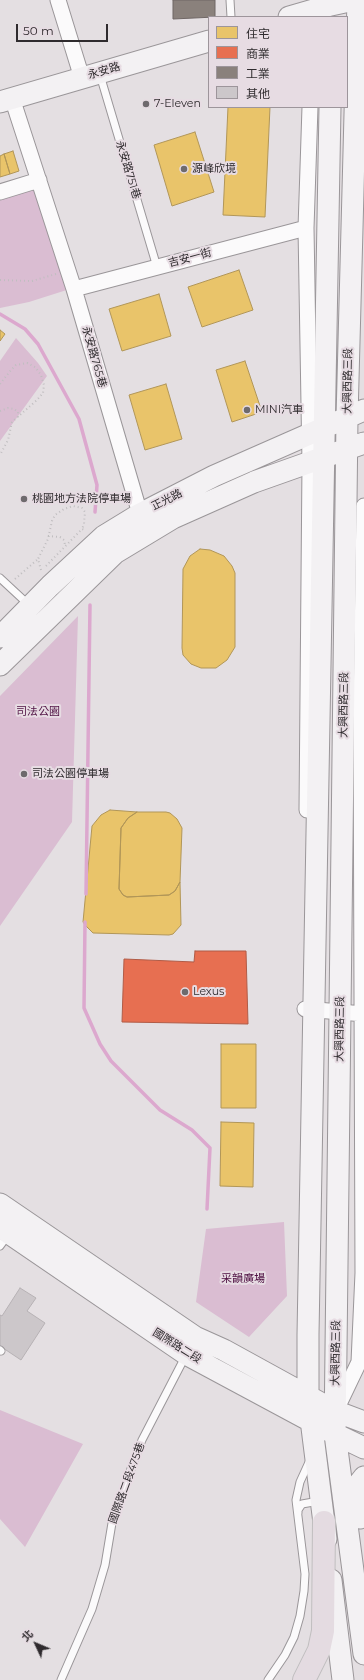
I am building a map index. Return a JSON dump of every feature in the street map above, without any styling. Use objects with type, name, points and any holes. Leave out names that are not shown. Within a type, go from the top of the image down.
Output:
[{"type":"highway","points":[[304,1680],[319,1650],[323,1631],[324,1522]]},
{"type":"street","points":[[58,0],[90,75]]},
{"type":"street","points":[[294,16],[330,8],[354,0]]},
{"type":"street","name":"大興西路三段","points":[[358,0],[364,6]]},
{"type":"street","name":"大興西路三段","points":[[358,0],[356,446],[340,1012],[335,1434],[364,1654]]},
{"type":"street","name":"永安路","points":[[6,100],[208,41]]},
{"type":"street","name":"永安路765巷","points":[[6,100],[39,180],[74,290],[147,534]]},
{"type":"street","name":"大興西路三段","points":[[310,108],[306,228],[317,431]]},
{"type":"street","name":"大興西路三段","points":[[330,108],[317,431],[309,1010],[308,1396],[343,1680]]},
{"type":"street","points":[[0,192],[39,180]]},
{"type":"street","name":"吉安一街","points":[[74,290],[306,228]]},
{"type":"street","name":"正光路","points":[[0,637],[30,606],[104,536],[140,514],[214,476],[356,414]]},
{"type":"street","name":"正光路","points":[[0,665],[115,553],[173,518],[254,482],[356,446]]},
{"type":"street","name":"大興西路三段","points":[[335,1410],[359,1362],[364,1273],[364,506]]},
{"type":"street","points":[[309,1010],[363,1014]]},
{"type":"street","name":"國際路二段","points":[[4,1225],[190,1345],[312,1421],[364,1448]]},
{"type":"street","name":"國際路二段","points":[[190,1345],[224,1350],[335,1410],[364,1422]]},
{"type":"street","points":[[364,1477],[357,1486],[357,1495],[364,1545]]},
{"type":"lane","points":[[230,0],[231,16]]},
{"type":"lane","name":"永安路751巷","points":[[90,75],[157,267]]},
{"type":"lane","points":[[0,578],[30,606]]},
{"type":"lane","name":"國際路二段475巷","points":[[61,1680],[92,1609],[105,1565],[112,1523],[142,1440],[190,1345]]},
{"type":"lane","points":[[268,1680],[285,1655],[294,1637],[300,1616],[305,1574],[298,1515],[297,1491],[315,1448]]},
{"type":"lane","points":[[298,1515],[298,1510],[302,1504],[321,1500]]},
{"type":"path","points":[[0,280],[32,281],[62,272]]},
{"type":"path","points":[[0,384],[16,366],[27,363],[35,367],[41,375],[44,385],[43,393],[37,400],[12,422],[8,440],[0,455]]},
{"type":"path","points":[[0,411],[8,408],[14,409],[18,412],[18,418]]},
{"type":"path","points":[[7,584],[38,560],[55,515],[64,509],[79,506],[85,512],[82,529],[41,571],[38,560]]},
{"type":"path","points":[[48,536],[60,537],[64,540],[65,546]]},
{"type":"green space","points":[[38,181],[73,288],[29,302],[0,308],[0,193]]},
{"type":"green space","points":[[16,338],[38,363],[47,376],[0,441],[0,361]]},
{"type":"green space","name":"司法公園","points":[[78,616],[72,822],[0,926],[0,696]]},
{"type":"green space","name":"采韻廣場","points":[[284,1222],[287,1296],[249,1337],[196,1302],[206,1229]]},
{"type":"green space","points":[[0,1410],[83,1444],[25,1547],[0,1519]]},
{"type":"building: 住宅","points":[[228,108],[270,108],[265,217],[223,215]]},
{"type":"building: 住宅","name":"源峰欣境","points":[[195,132],[214,192],[172,206],[154,145]]},
{"type":"building: 住宅","points":[[13,151],[19,171],[10,174],[4,154]]},
{"type":"building: 住宅","points":[[4,154],[10,174],[0,177],[0,156]]},
{"type":"building: 住宅","points":[[239,270],[253,310],[202,327],[188,287]]},
{"type":"building: 住宅","points":[[159,294],[171,336],[122,351],[109,309]]},
{"type":"building: 住宅","points":[[0,330],[5,334],[0,341]]},
{"type":"building: 住宅","points":[[245,361],[262,412],[232,422],[216,370]]},
{"type":"building: 住宅","points":[[166,384],[182,439],[145,450],[129,395]]},
{"type":"building: 住宅","points":[[200,549],[210,550],[224,556],[232,566],[235,573],[235,647],[227,660],[216,668],[201,668],[191,664],[183,655],[182,648],[183,569],[190,556]]},
{"type":"building: 住宅","points":[[110,810],[137,812],[128,818],[121,828],[119,889],[123,895],[127,897],[169,895],[175,891],[180,882],[181,925],[173,934],[93,933],[83,922],[92,826],[101,815]]},
{"type":"building: 住宅","points":[[137,812],[170,813],[177,819],[182,828],[180,882],[175,891],[169,895],[127,897],[123,895],[119,889],[121,828],[128,818]]},
{"type":"building: 住宅","points":[[221,1044],[256,1044],[256,1108],[221,1108]]},
{"type":"building: 住宅","points":[[221,1122],[254,1123],[253,1187],[220,1186]]},
{"type":"building: 商業","name":"Lexus","points":[[195,951],[246,951],[248,1024],[122,1022],[124,959],[194,962]]},
{"type":"building: 工業","points":[[173,0],[215,0],[215,16],[173,19]]},
{"type":"building: 其他","points":[[20,1288],[36,1298],[27,1311],[45,1323],[21,1360],[0,1346],[0,1315],[2,1316]]},
{"type":"waterway","points":[[0,314],[25,329],[38,344],[79,419],[97,485],[95,512]]},
{"type":"waterway","points":[[86,894],[90,605]]},
{"type":"waterway","points":[[85,922],[84,1008],[100,1044],[111,1061],[160,1110],[192,1130],[210,1148],[207,1209]]},
{"type":"place","name":"7-Eleven","points":[[146,104]]},
{"type":"place","name":"源峰欣境","points":[[184,169]]},
{"type":"place","name":"MINI汽車","points":[[247,410]]},
{"type":"place","name":"桃園地方法院停車場","points":[[24,499]]},
{"type":"place","name":"司法公園停車場","points":[[24,774]]},
{"type":"place","name":"Lexus","points":[[185,992]]}]
